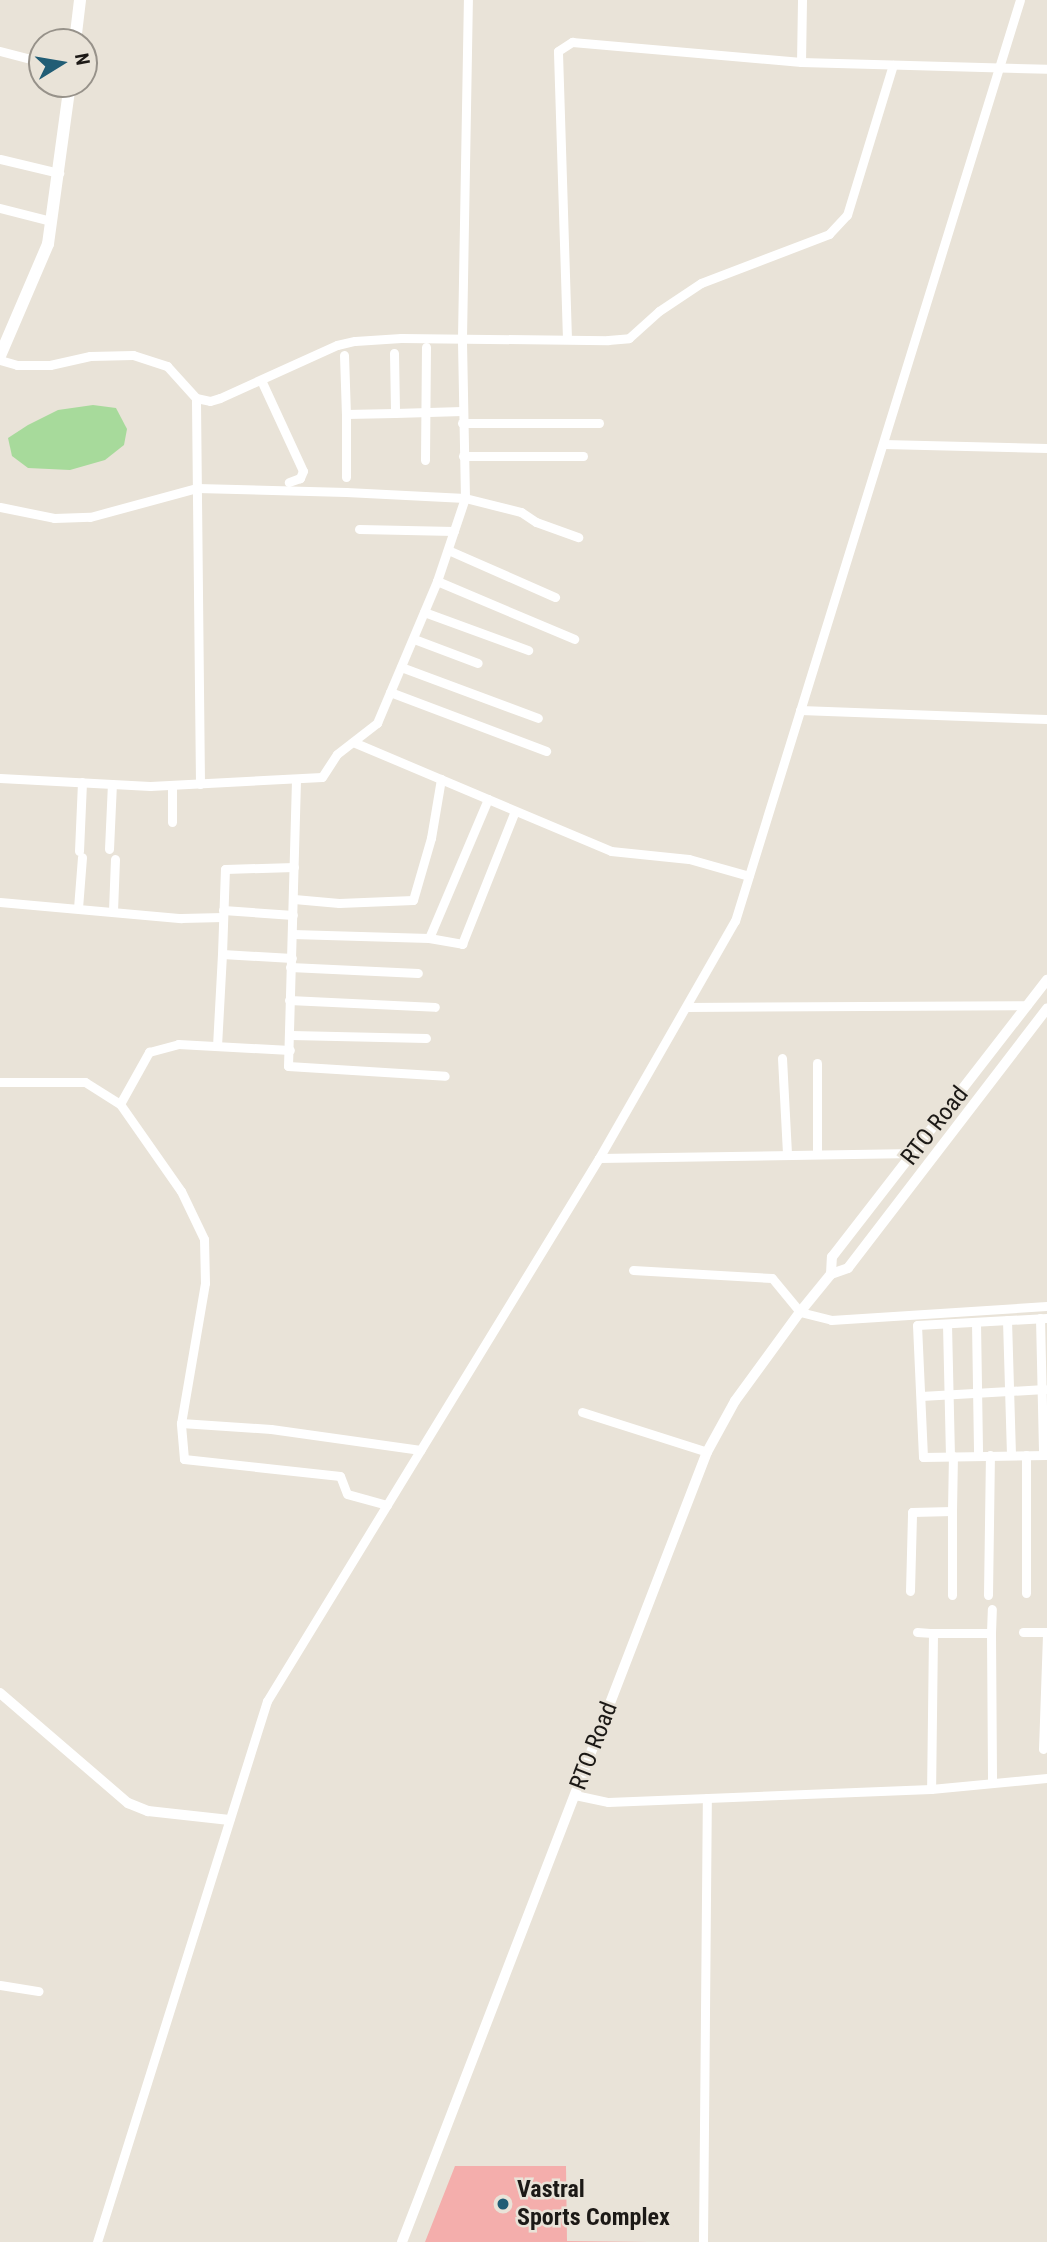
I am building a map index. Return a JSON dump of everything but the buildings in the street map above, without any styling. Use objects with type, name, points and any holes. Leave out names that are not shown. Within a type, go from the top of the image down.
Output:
[{"type":"main road","points":[[77,28],[80,0]]},
{"type":"main road","points":[[0,356],[48,244],[68,98]]},
{"type":"street","points":[[0,778],[173,785],[323,777],[337,754],[377,723],[437,581],[464,498],[462,338],[468,0]]},
{"type":"street","points":[[801,62],[802,0]]},
{"type":"street","points":[[97,2242],[267,1701],[600,1158],[735,922],[1020,0]]},
{"type":"street","points":[[567,338],[556,69],[558,51],[572,42],[801,62],[1047,69]]},
{"type":"street","points":[[0,51],[28,58]]},
{"type":"street","points":[[0,356],[17,365],[50,365],[90,356],[133,355],[167,366],[196,398],[210,401],[337,345],[355,341],[629,338],[659,311],[701,283],[828,234],[847,215],[893,65]]},
{"type":"street","points":[[0,159],[59,173]]},
{"type":"street","points":[[0,208],[51,221]]},
{"type":"street","points":[[425,460],[426,347]]},
{"type":"street","points":[[394,353],[395,413]]},
{"type":"street","points":[[344,355],[346,477]]},
{"type":"street","points":[[261,380],[303,471],[300,478],[289,482]]},
{"type":"street","points":[[196,398],[200,784]]},
{"type":"street","points":[[346,414],[462,411]]},
{"type":"street","points":[[462,423],[599,423]]},
{"type":"street","points":[[883,444],[1047,448]]},
{"type":"street","points":[[463,456],[583,456]]},
{"type":"street","points":[[0,507],[54,518],[90,517],[197,488],[464,498],[521,512],[536,522],[578,537]]},
{"type":"street","points":[[359,529],[454,531]]},
{"type":"street","points":[[448,550],[555,597]]},
{"type":"street","points":[[437,581],[574,639]]},
{"type":"street","points":[[424,612],[527,650]]},
{"type":"street","points":[[414,639],[478,663]]},
{"type":"street","points":[[401,667],[538,718]]},
{"type":"street","points":[[390,692],[547,751]]},
{"type":"street","points":[[800,710],[1047,719]]},
{"type":"street","points":[[353,742],[611,851],[689,859],[749,876]]},
{"type":"street","points":[[294,899],[339,903],[413,900],[431,838],[441,779]]},
{"type":"street","points":[[296,780],[289,1000],[291,1035],[288,1066],[445,1076]]},
{"type":"street","points":[[78,908],[82,782]]},
{"type":"street","points":[[109,849],[111,784]]},
{"type":"street","points":[[172,822],[173,785]]},
{"type":"street","points":[[429,938],[488,799]]},
{"type":"street","points":[[292,934],[429,938],[462,943],[515,810]]},
{"type":"street","points":[[113,911],[115,859]]},
{"type":"street","points":[[217,1046],[225,869],[294,867]]},
{"type":"street","points":[[0,902],[181,918],[223,913],[293,915]]},
{"type":"street","points":[[222,954],[291,963],[418,973]]},
{"type":"street","name":"RTO Road","points":[[831,1274],[832,1257],[1047,980]]},
{"type":"street","points":[[289,1000],[435,1007]]},
{"type":"street","points":[[686,1007],[1027,1006],[1047,1002]]},
{"type":"street","points":[[1027,1006],[1043,1021]]},
{"type":"street","name":"RTO Road","points":[[402,2242],[707,1452],[735,1401],[800,1312],[831,1274],[848,1268],[976,1100],[1043,1021],[1047,1009]]},
{"type":"street","points":[[291,1035],[426,1038]]},
{"type":"street","points":[[120,1104],[149,1052],[178,1044],[290,1050]]},
{"type":"street","points":[[782,1058],[787,1153]]},
{"type":"street","points":[[817,1063],[817,1153]]},
{"type":"street","points":[[0,1082],[85,1082],[120,1104],[181,1191],[204,1239],[205,1283],[181,1423],[184,1459],[340,1476],[347,1494],[387,1505]]},
{"type":"street","points":[[964,1088],[976,1100]]},
{"type":"street","points":[[600,1158],[914,1153]]},
{"type":"street","points":[[633,1270],[772,1278],[800,1312],[831,1320],[1047,1306]]},
{"type":"street","points":[[1044,1318],[1045,1455],[923,1457],[917,1325],[1044,1318]]},
{"type":"street","points":[[1007,1320],[1011,1455]]},
{"type":"street","points":[[976,1322],[978,1455]]},
{"type":"street","points":[[947,1324],[953,1595]]},
{"type":"street","points":[[921,1396],[1044,1389]]},
{"type":"street","points":[[582,1412],[707,1452]]},
{"type":"street","points":[[181,1423],[285,1431],[421,1450]]},
{"type":"street","points":[[988,1595],[990,1455]]},
{"type":"street","points":[[1026,1455],[1026,1592]]},
{"type":"street","points":[[910,1591],[912,1512],[952,1511]]},
{"type":"street","points":[[992,1609],[992,1783]]},
{"type":"street","points":[[917,1632],[991,1633]]},
{"type":"street","points":[[1023,1632],[1047,1633],[1043,1749]]},
{"type":"street","points":[[931,1789],[933,1633]]},
{"type":"street","points":[[0,1693],[128,1803],[148,1811],[230,1820]]},
{"type":"street","points":[[575,1795],[608,1802],[931,1789],[1047,1778]]},
{"type":"street","points":[[703,2242],[707,1798]]},
{"type":"street","points":[[0,1985],[39,1991]]},
{"type":"shaded area","points":[[93,405],[116,408],[127,429],[124,445],[105,460],[70,470],[28,468],[12,456],[8,438],[28,425],[58,410]]},
{"type":"shaded area","name":"Vastral Sports Complex","points":[[455,2166],[566,2166],[567,2241],[649,2242],[425,2242]]},
{"type":"place","name":"Vastral Sports Complex","points":[[503,2204]]}]
